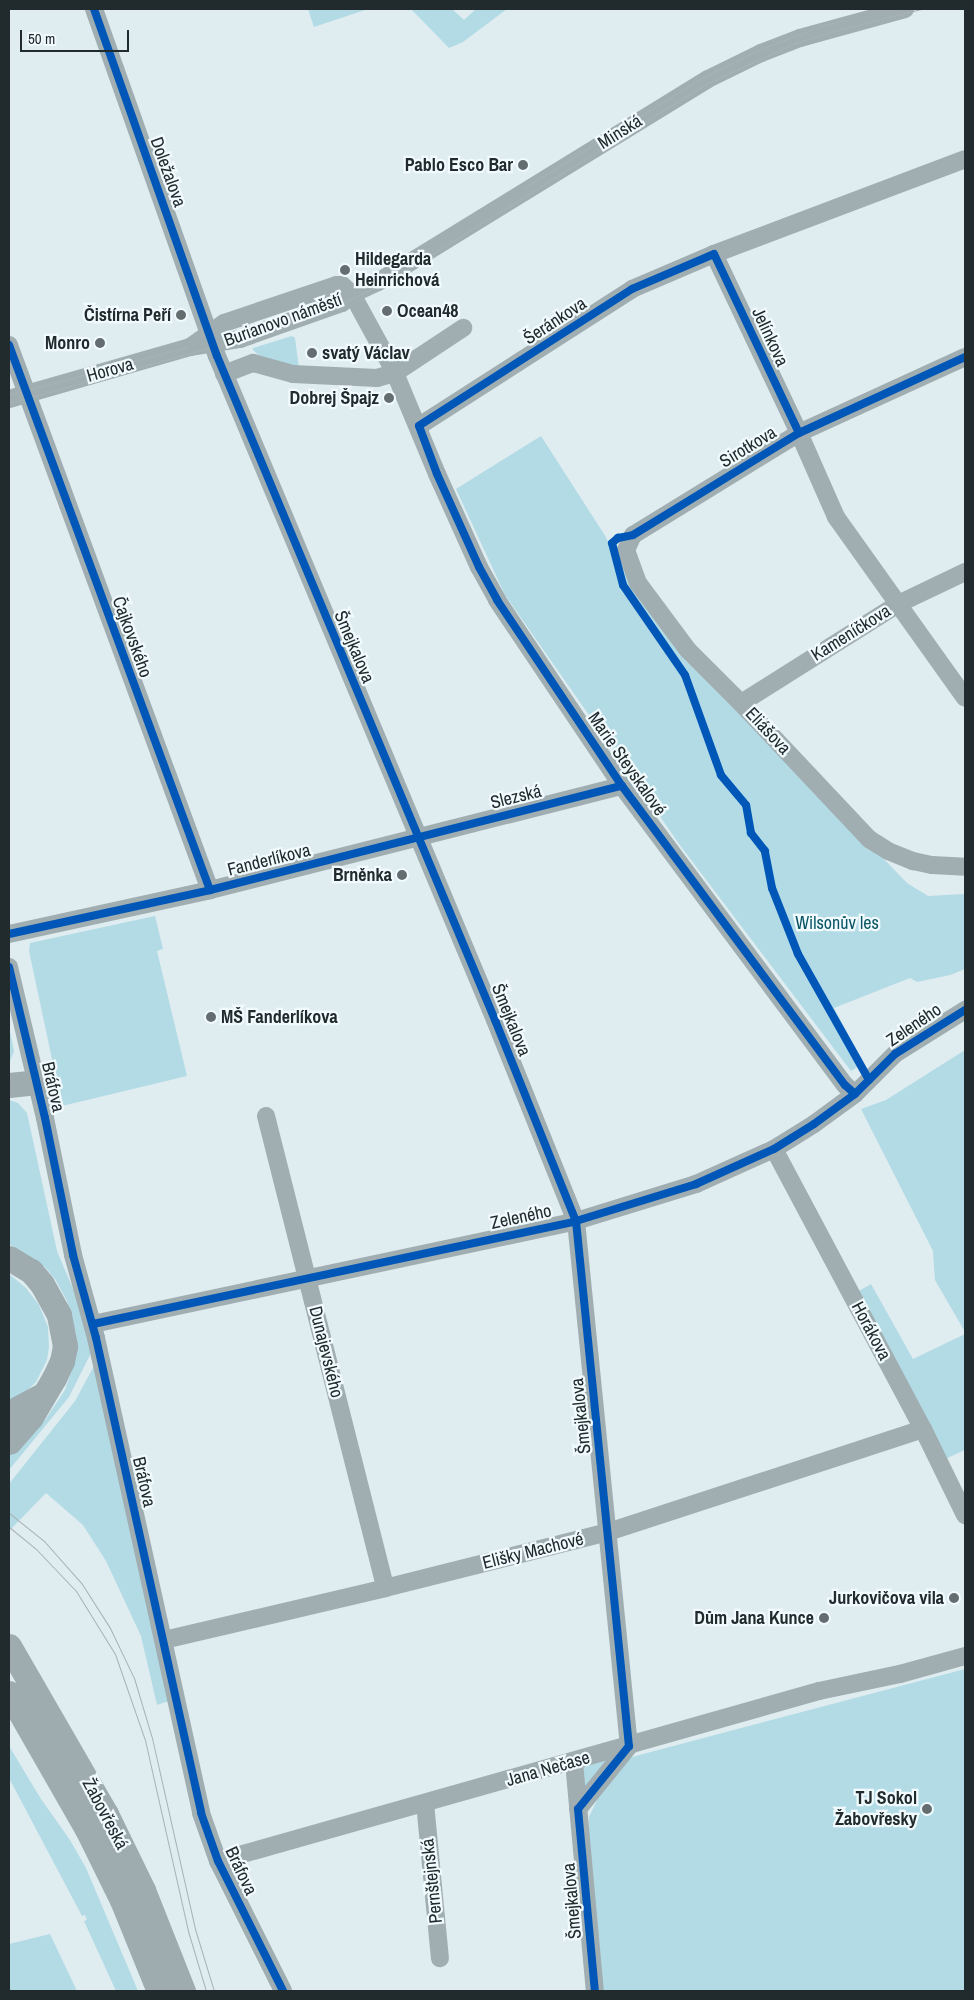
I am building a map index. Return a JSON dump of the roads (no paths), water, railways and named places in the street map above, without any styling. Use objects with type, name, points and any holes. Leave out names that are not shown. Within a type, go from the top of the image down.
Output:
[{"type":"highway","points":[[9,1085],[37,1082]]},
{"type":"highway","points":[[9,1258],[31,1271],[37,1278],[59,1315],[65,1346],[62,1361],[45,1393],[31,1417],[9,1442]]},
{"type":"highway","points":[[9,1413],[45,1393]]},
{"type":"highway","name":"Žabovřeská","points":[[9,1646],[106,1814],[143,1890],[184,1991]]},
{"type":"highway","name":"Žabovřeská","points":[[11,1698],[87,1829],[122,1900],[159,1991]]},
{"type":"street","name":"Doležalova","points":[[94,9],[211,338]]},
{"type":"street","name":"Minská","points":[[352,294],[378,282],[708,79],[761,53],[800,38],[904,9]]},
{"type":"street","name":"Šeránkova","points":[[418,426],[632,288],[714,254],[965,159]]},
{"type":"street","name":"Jelínkova","points":[[714,254],[799,433],[836,517],[965,698]]},
{"type":"street","name":"Burianovo náměstí","points":[[211,338],[240,338],[342,302],[352,294],[395,372],[377,378],[302,375],[253,363],[224,374]]},
{"type":"street","points":[[395,372],[463,328]]},
{"type":"street","name":"Horova","points":[[9,399],[190,347],[211,338]]},
{"type":"street","name":"Šmejkalova","points":[[211,338],[224,374],[495,1020],[576,1221],[629,1746]]},
{"type":"street","name":"Čajkovského","points":[[9,344],[210,890]]},
{"type":"street","name":"Sirotkova","points":[[633,535],[799,433],[965,357]]},
{"type":"street","name":"Marie Steyskalové","points":[[395,372],[437,474],[479,567],[497,600],[622,786],[845,1085],[855,1094]]},
{"type":"street","name":"Eliášova","points":[[633,535],[626,550],[638,583],[688,650],[742,702],[869,839],[888,851],[913,861],[932,865],[965,867]]},
{"type":"street","name":"Kameníčkova","points":[[742,702],[898,604],[965,572]]},
{"type":"street","name":"Slezská","points":[[418,838],[622,786]]},
{"type":"street","name":"Fanderlíkova","points":[[9,934],[210,890],[418,838]]},
{"type":"street","name":"Bráfova","points":[[9,967],[37,1082],[73,1255],[93,1324],[201,1814],[218,1861],[283,1991]]},
{"type":"street","name":"Zeleného","points":[[93,1324],[307,1280],[576,1221],[696,1184],[774,1149],[814,1124],[855,1094],[896,1054],[965,1010]]},
{"type":"street","name":"Dunajevského","points":[[266,1116],[385,1588]]},
{"type":"street","name":"Horákova","points":[[774,1149],[923,1429],[965,1515]]},
{"type":"street","name":"Elišky Machové","points":[[164,1640],[385,1588],[608,1532],[923,1429]]},
{"type":"street","name":"Jana Nečase","points":[[218,1861],[574,1762],[819,1691],[900,1674],[965,1656]]},
{"type":"street","points":[[578,1808],[629,1746]]},
{"type":"street","name":"Šmejkalova","points":[[574,1762],[595,1991]]},
{"type":"street","name":"Pernštejnská","points":[[425,1804],[440,1958]]},
{"type":"tram line","points":[[9,403],[241,339],[342,303],[385,283],[708,83],[793,44],[834,31],[921,9]]},
{"type":"tram line","points":[[524,188],[703,77],[761,49],[824,25],[846,20]]},
{"type":"tram line","points":[[9,395],[187,347]]},
{"type":"tram line","points":[[9,1513],[44,1541],[82,1584],[110,1628],[134,1678],[152,1738],[195,1929],[214,1991]]},
{"type":"tram line","points":[[9,1527],[36,1549],[76,1591],[115,1654],[145,1740],[188,1931],[206,1991]]},
{"type":"place","name":"Pablo Esco Bar","points":[[523,165]]},
{"type":"place","name":"Hildegarda Heinrichová","points":[[345,270]]},
{"type":"place","name":"Ocean48","points":[[387,311]]},
{"type":"place","name":"Čistírna Peří","points":[[181,315]]},
{"type":"place","name":"Monro","points":[[100,343]]},
{"type":"place","name":"svatý Václav","points":[[312,353]]},
{"type":"place","name":"Dobrej Špajz","points":[[389,398]]},
{"type":"place","name":"Brněnka","points":[[402,875]]},
{"type":"place","name":"MŠ Fanderlíkova","points":[[211,1017]]},
{"type":"place","name":"Jurkovičova vila","points":[[954,1598]]},
{"type":"place","name":"Dům Jana Kunce","points":[[824,1618]]},
{"type":"place","name":"TJ Sokol Žabovřesky","points":[[927,1809]]},
{"type":"park label","name":"Wilsonův les","points":[[837,923]]}]
